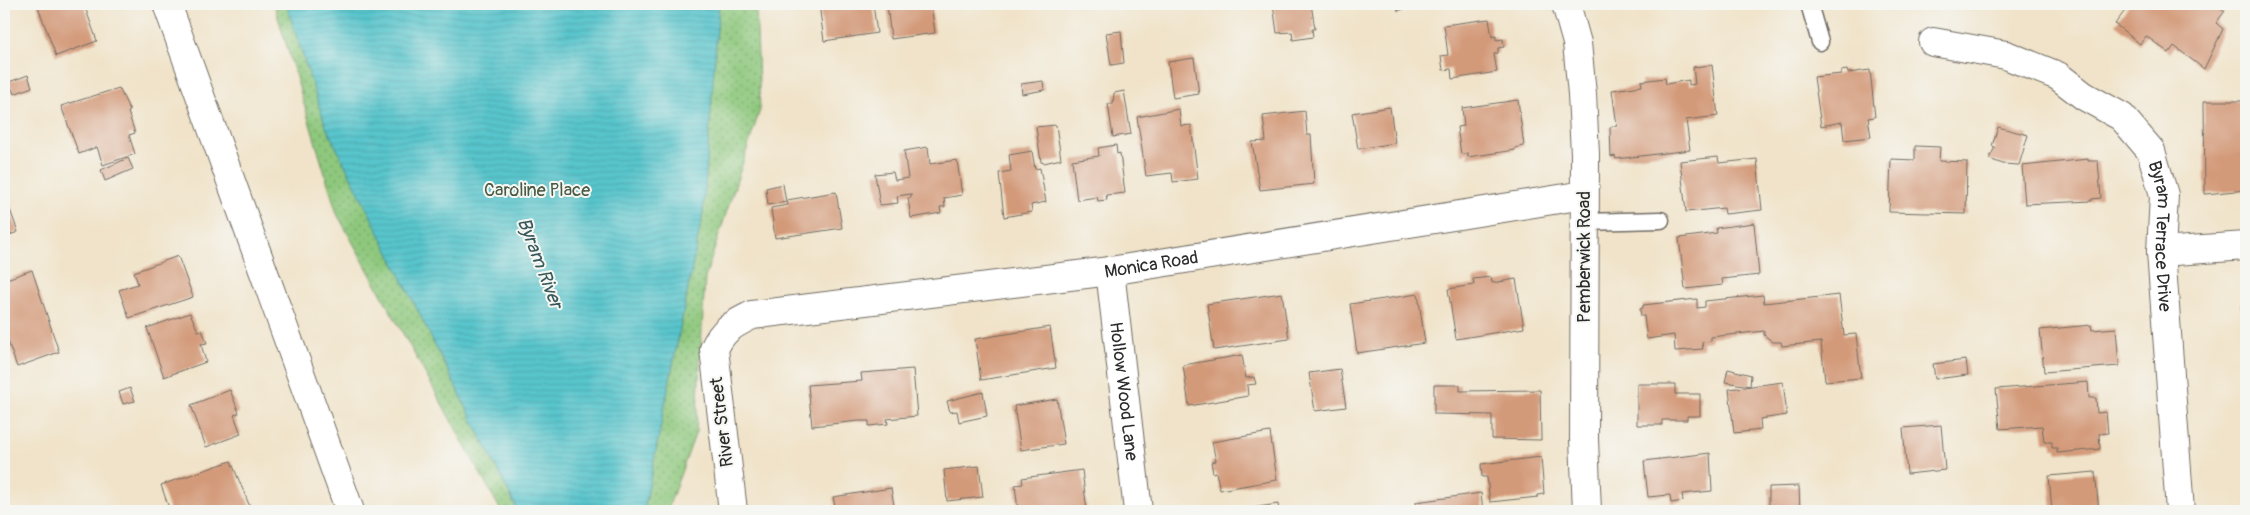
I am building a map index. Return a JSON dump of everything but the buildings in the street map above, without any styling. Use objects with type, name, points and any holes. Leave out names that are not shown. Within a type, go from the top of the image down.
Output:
[{"type":"street","points":[[168,4],[350,511]]},
{"type":"street","name":"Pemberwick Road","points":[[1566,4],[1578,43],[1585,154],[1584,439],[1587,511]]},
{"type":"street","name":"Byram Terrace Drive","points":[[1933,42],[2006,54],[2058,76],[2084,96],[2122,117],[2151,151],[2164,195],[2161,252],[2180,511]]},
{"type":"street","name":"Monica Road","points":[[721,334],[732,325],[752,315],[1110,271],[1584,209]]},
{"type":"street","points":[[2161,252],[2246,246]]},
{"type":"street","name":"Hollow Wood Lane","points":[[1110,271],[1138,511]]},
{"type":"street","name":"River Street","points":[[721,334],[714,349],[733,511]]},
{"type":"lane","points":[[1809,4],[1820,42]]},
{"type":"lane","points":[[1584,209],[1662,220]]},
{"type":"green space","name":"Caroline Place","points":[[274,4],[756,4],[760,110],[705,278],[696,432],[667,511],[501,511],[337,214]]},
{"type":"water","name":"Caroline Place","points":[[286,4],[719,4],[703,213],[644,511],[518,511],[326,127]]},
{"type":"water label","name":"Byram River","points":[[540,263]]}]
